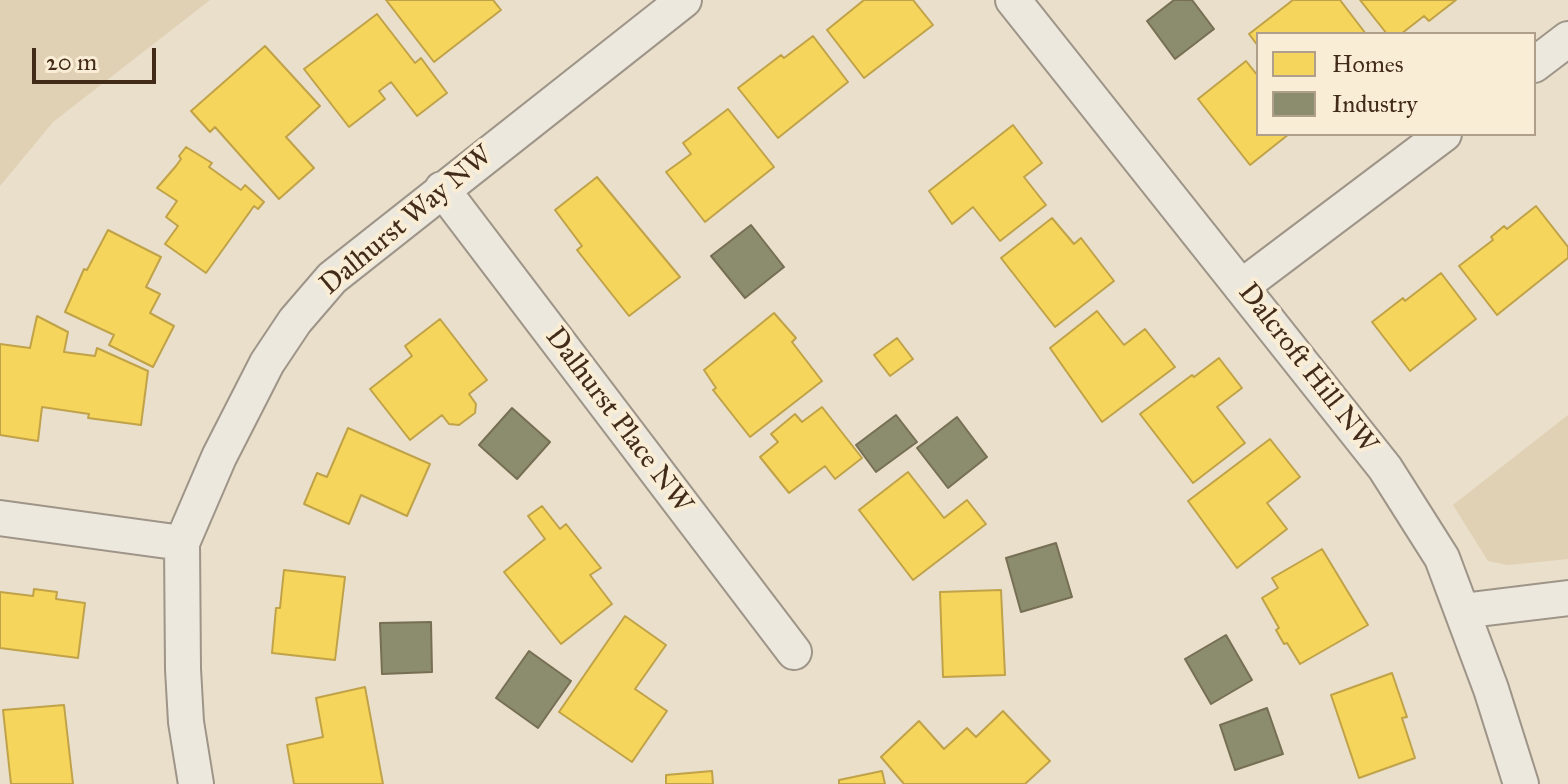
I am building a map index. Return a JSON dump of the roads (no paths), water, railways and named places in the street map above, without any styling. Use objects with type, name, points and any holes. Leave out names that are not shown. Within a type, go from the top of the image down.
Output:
[{"type":"street","name":"Dalhurst Way NW","points":[[196,784],[186,722],[182,543],[219,457],[267,363],[295,321],[332,278],[684,0]]},
{"type":"street","name":"Dalcroft Hill NW","points":[[1013,0],[1385,468],[1442,558],[1491,689],[1521,784]]},
{"type":"street","points":[[1536,63],[1568,39]]},
{"type":"street","points":[[1241,287],[1441,136]]},
{"type":"street","name":"Dalhurst Place NW","points":[[442,189],[794,652]]},
{"type":"street","points":[[0,518],[182,543]]},
{"type":"street","points":[[1462,611],[1568,598]]}]
